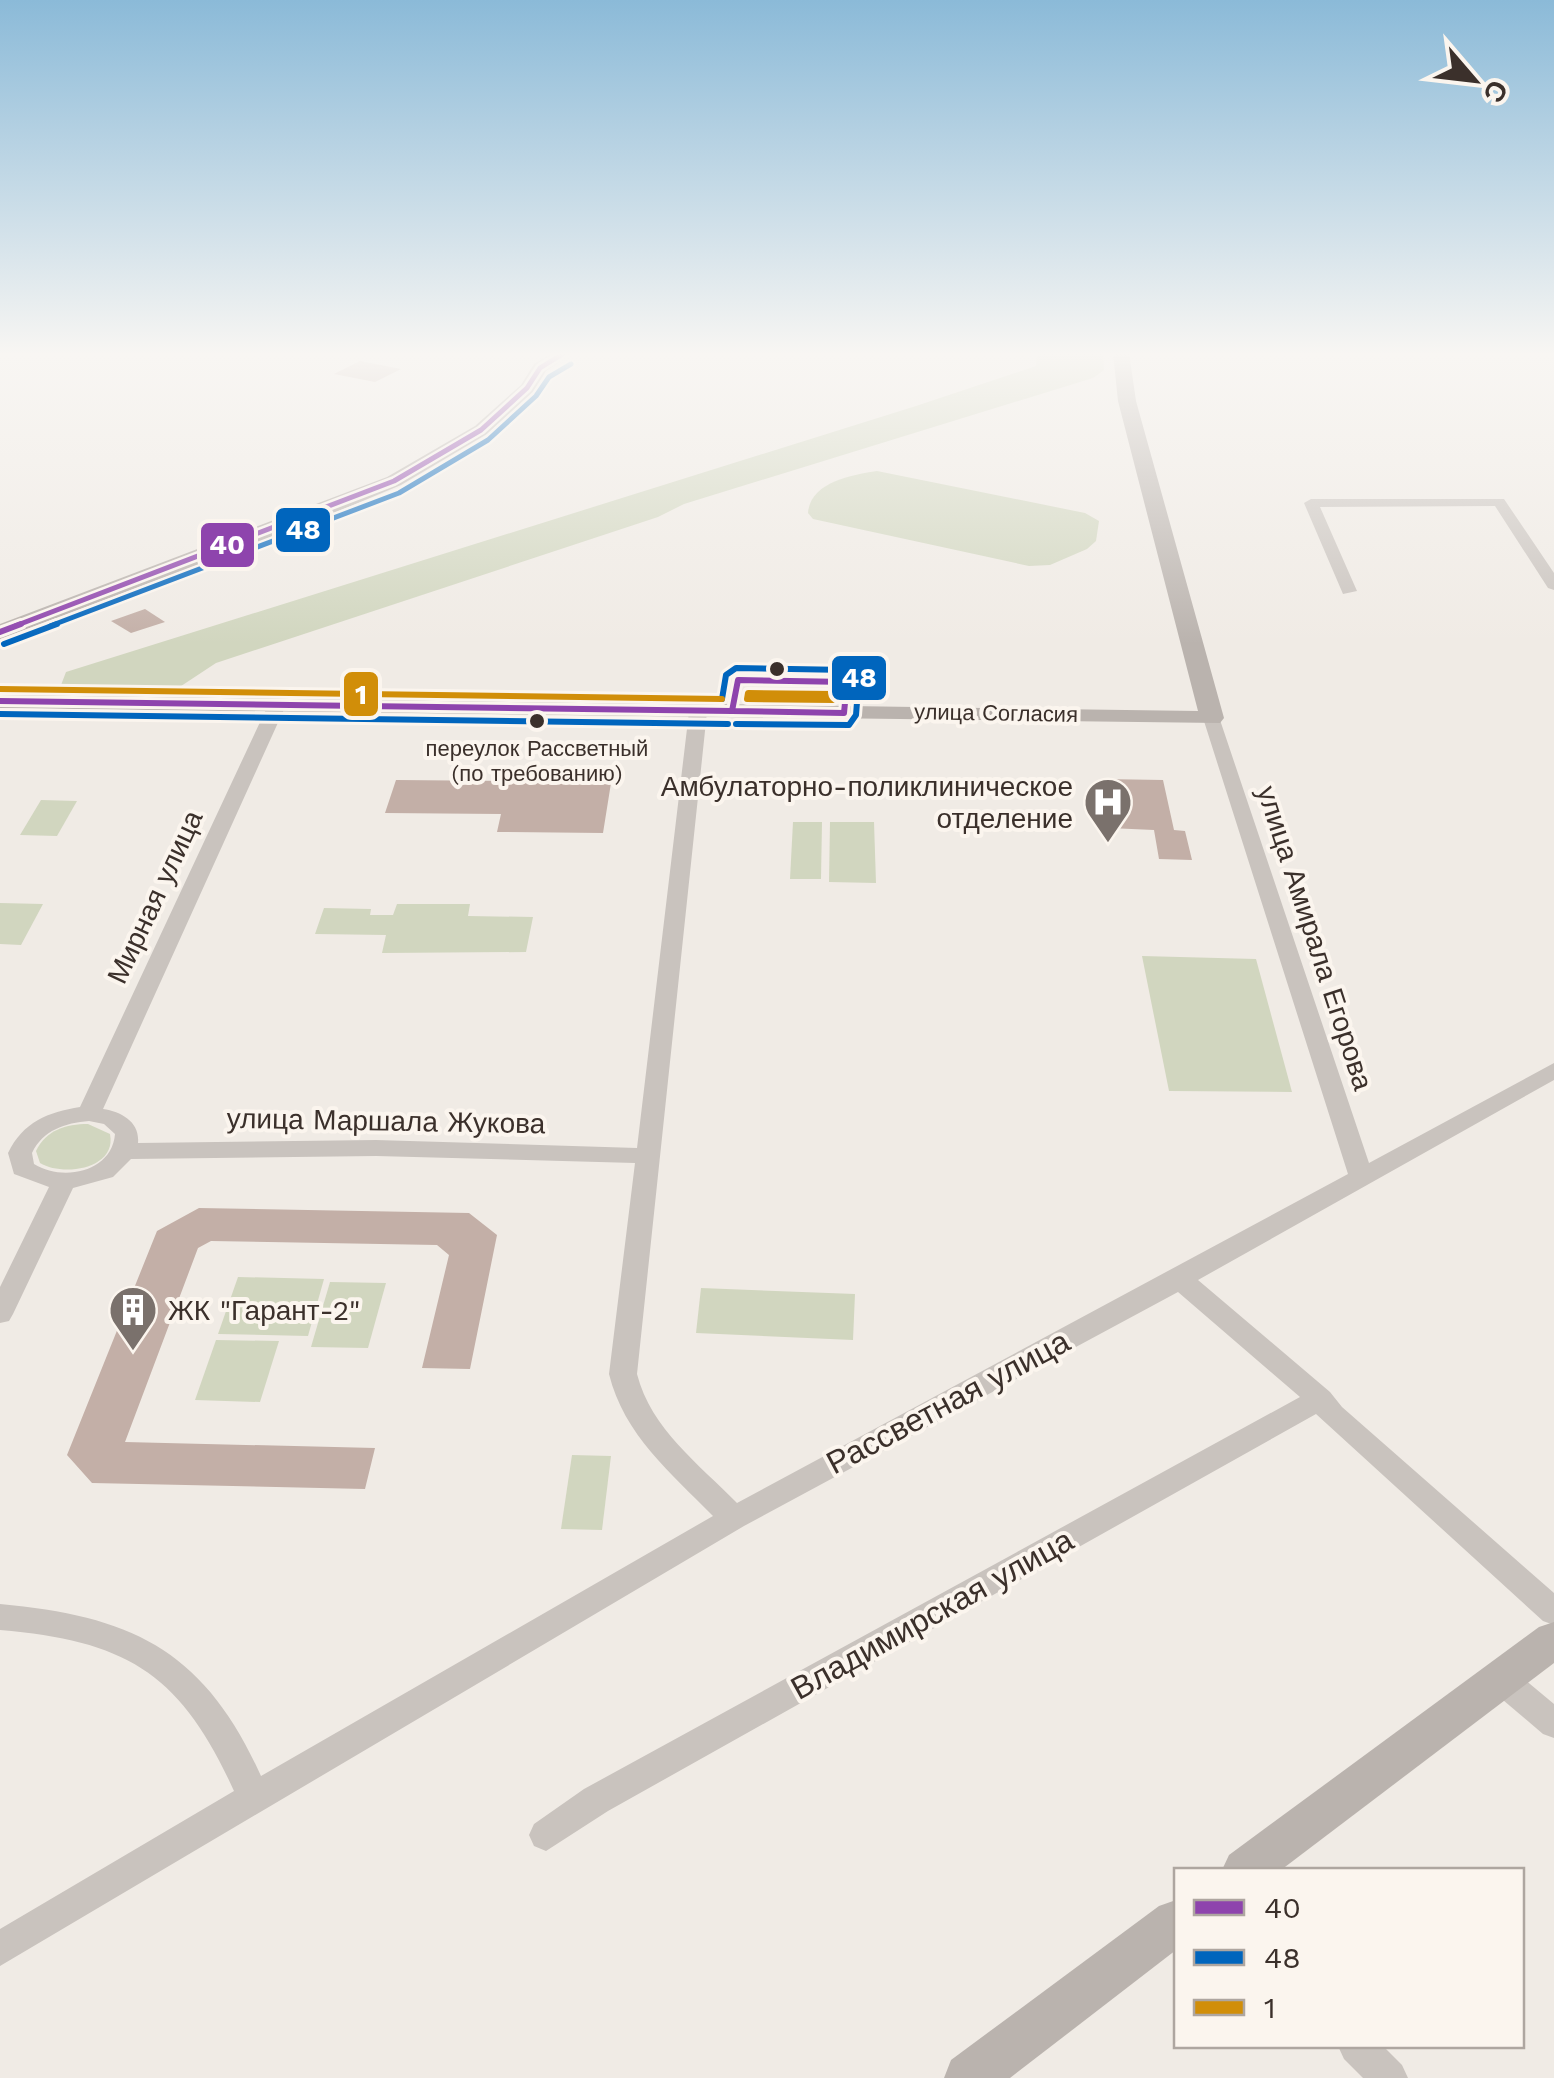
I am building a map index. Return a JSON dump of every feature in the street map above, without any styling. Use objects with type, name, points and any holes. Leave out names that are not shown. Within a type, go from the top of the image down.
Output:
[{"type":"main road","points":[[0,632],[317,514],[394,481],[447,450]]},
{"type":"main road","points":[[1141,450],[1212,718]]},
{"type":"main road","name":"улица Согласия","points":[[0,701],[1212,718]]},
{"type":"main road","points":[[1249,1868],[1554,1639]]},
{"type":"main road","points":[[969,2078],[1174,1924]]},
{"type":"street","points":[[1349,591],[1311,504],[1318,501],[1499,502],[1554,585]]},
{"type":"street","name":"Мирная улица","points":[[89,1114],[277,706]]},
{"type":"street","points":[[698,712],[622,1374],[624,1390],[640,1421],[734,1518]]},
{"type":"street","name":"улица Амирала Егорова","points":[[1212,718],[1361,1176]]},
{"type":"street","name":"Рассветная улица","points":[[0,1949],[346,1742],[734,1518],[1180,1279],[1554,1070]]},
{"type":"street","points":[[89,1114],[108,1116],[124,1126],[128,1138],[124,1151],[100,1172],[64,1181],[44,1180],[28,1173],[11,1147],[48,1123],[89,1114]]},
{"type":"street","name":"улица Маршала Жукова","points":[[124,1151],[376,1148],[647,1156]]},
{"type":"street","points":[[0,1314],[64,1181]]},
{"type":"street","points":[[1180,1279],[1320,1399],[1332,1414],[1554,1612]]},
{"type":"street","name":"Владимирская улица","points":[[546,1834],[596,1800],[1320,1399]]},
{"type":"street","points":[[0,1617],[81,1626],[114,1637],[171,1669],[217,1721],[254,1797]]},
{"type":"street","points":[[1502,1678],[1554,1724]]},
{"type":"street","points":[[1359,2048],[1389,2078]]},
{"type":"green space","points":[[775,450],[859,450],[684,504],[658,517],[216,663],[169,694],[58,693],[66,672]]},
{"type":"green space","points":[[877,471],[1085,513],[1099,521],[1096,541],[1050,565],[1029,566],[813,519],[808,513],[811,502],[824,487]]},
{"type":"green space","points":[[41,800],[77,801],[57,836],[20,835]]},
{"type":"green space","points":[[793,822],[822,822],[821,879],[790,879]]},
{"type":"green space","points":[[830,822],[874,822],[876,883],[829,882]]},
{"type":"green space","points":[[0,903],[43,904],[21,945],[0,944]]},
{"type":"green space","points":[[397,904],[470,904],[468,916],[533,917],[526,952],[382,953],[386,935],[315,934],[324,908],[371,909],[370,915],[393,915]]},
{"type":"green space","points":[[1142,956],[1256,959],[1292,1092],[1169,1091]]},
{"type":"green space","points":[[88,1124],[110,1134],[110,1146],[97,1162],[74,1169],[40,1163],[36,1151],[51,1133]]},
{"type":"green space","points":[[238,1277],[324,1279],[308,1336],[218,1334]]},
{"type":"green space","points":[[330,1282],[386,1283],[368,1348],[311,1347]]},
{"type":"green space","points":[[701,1288],[855,1294],[853,1340],[696,1333]]},
{"type":"green space","points":[[216,1340],[279,1341],[260,1402],[195,1400]]},
{"type":"green space","points":[[572,1455],[611,1456],[602,1530],[561,1529]]},
{"type":"building","points":[[145,609],[165,622],[131,633],[111,621]]},
{"type":"building","points":[[523,773],[594,773],[611,783],[603,833],[497,832],[501,814],[385,813],[396,780],[509,781]]},
{"type":"building","points":[[1102,779],[1163,780],[1174,830],[1185,831],[1192,860],[1159,859],[1154,830],[1109,828]]},
{"type":"building","name":"ЖК \"Гарант-2\"","points":[[199,1208],[469,1213],[497,1235],[470,1369],[422,1368],[449,1255],[437,1245],[211,1241],[198,1248],[125,1442],[375,1448],[365,1489],[92,1483],[67,1455],[157,1231]]},
{"type":"transit line","name":"40","points":[[0,632],[394,481],[447,450]]},
{"type":"transit line","name":"48","points":[[4,644],[399,493],[471,450]]},
{"type":"transit line","name":"48","points":[[722,699],[726,675],[736,668],[848,670],[859,677],[856,715],[849,725],[736,724]]},
{"type":"transit line","name":"40","points":[[738,680],[847,682],[844,713],[732,711],[738,680]]},
{"type":"transit line","name":"1","points":[[0,689],[722,699]]},
{"type":"transit line","name":"1","points":[[748,693],[833,694],[833,700],[747,699],[748,693]]},
{"type":"transit line","name":"40","points":[[0,701],[732,711]]},
{"type":"transit line","name":"48","points":[[0,714],[728,724]]},
{"type":"place","name":"переулок Рассветный (по требованию)","points":[[537,721]]},
{"type":"place","name":"Амбулаторно-поликлиническое отделение","points":[[1108,844]]},
{"type":"place","name":"ЖК \"Гарант-2\"","points":[[133,1352]]}]
